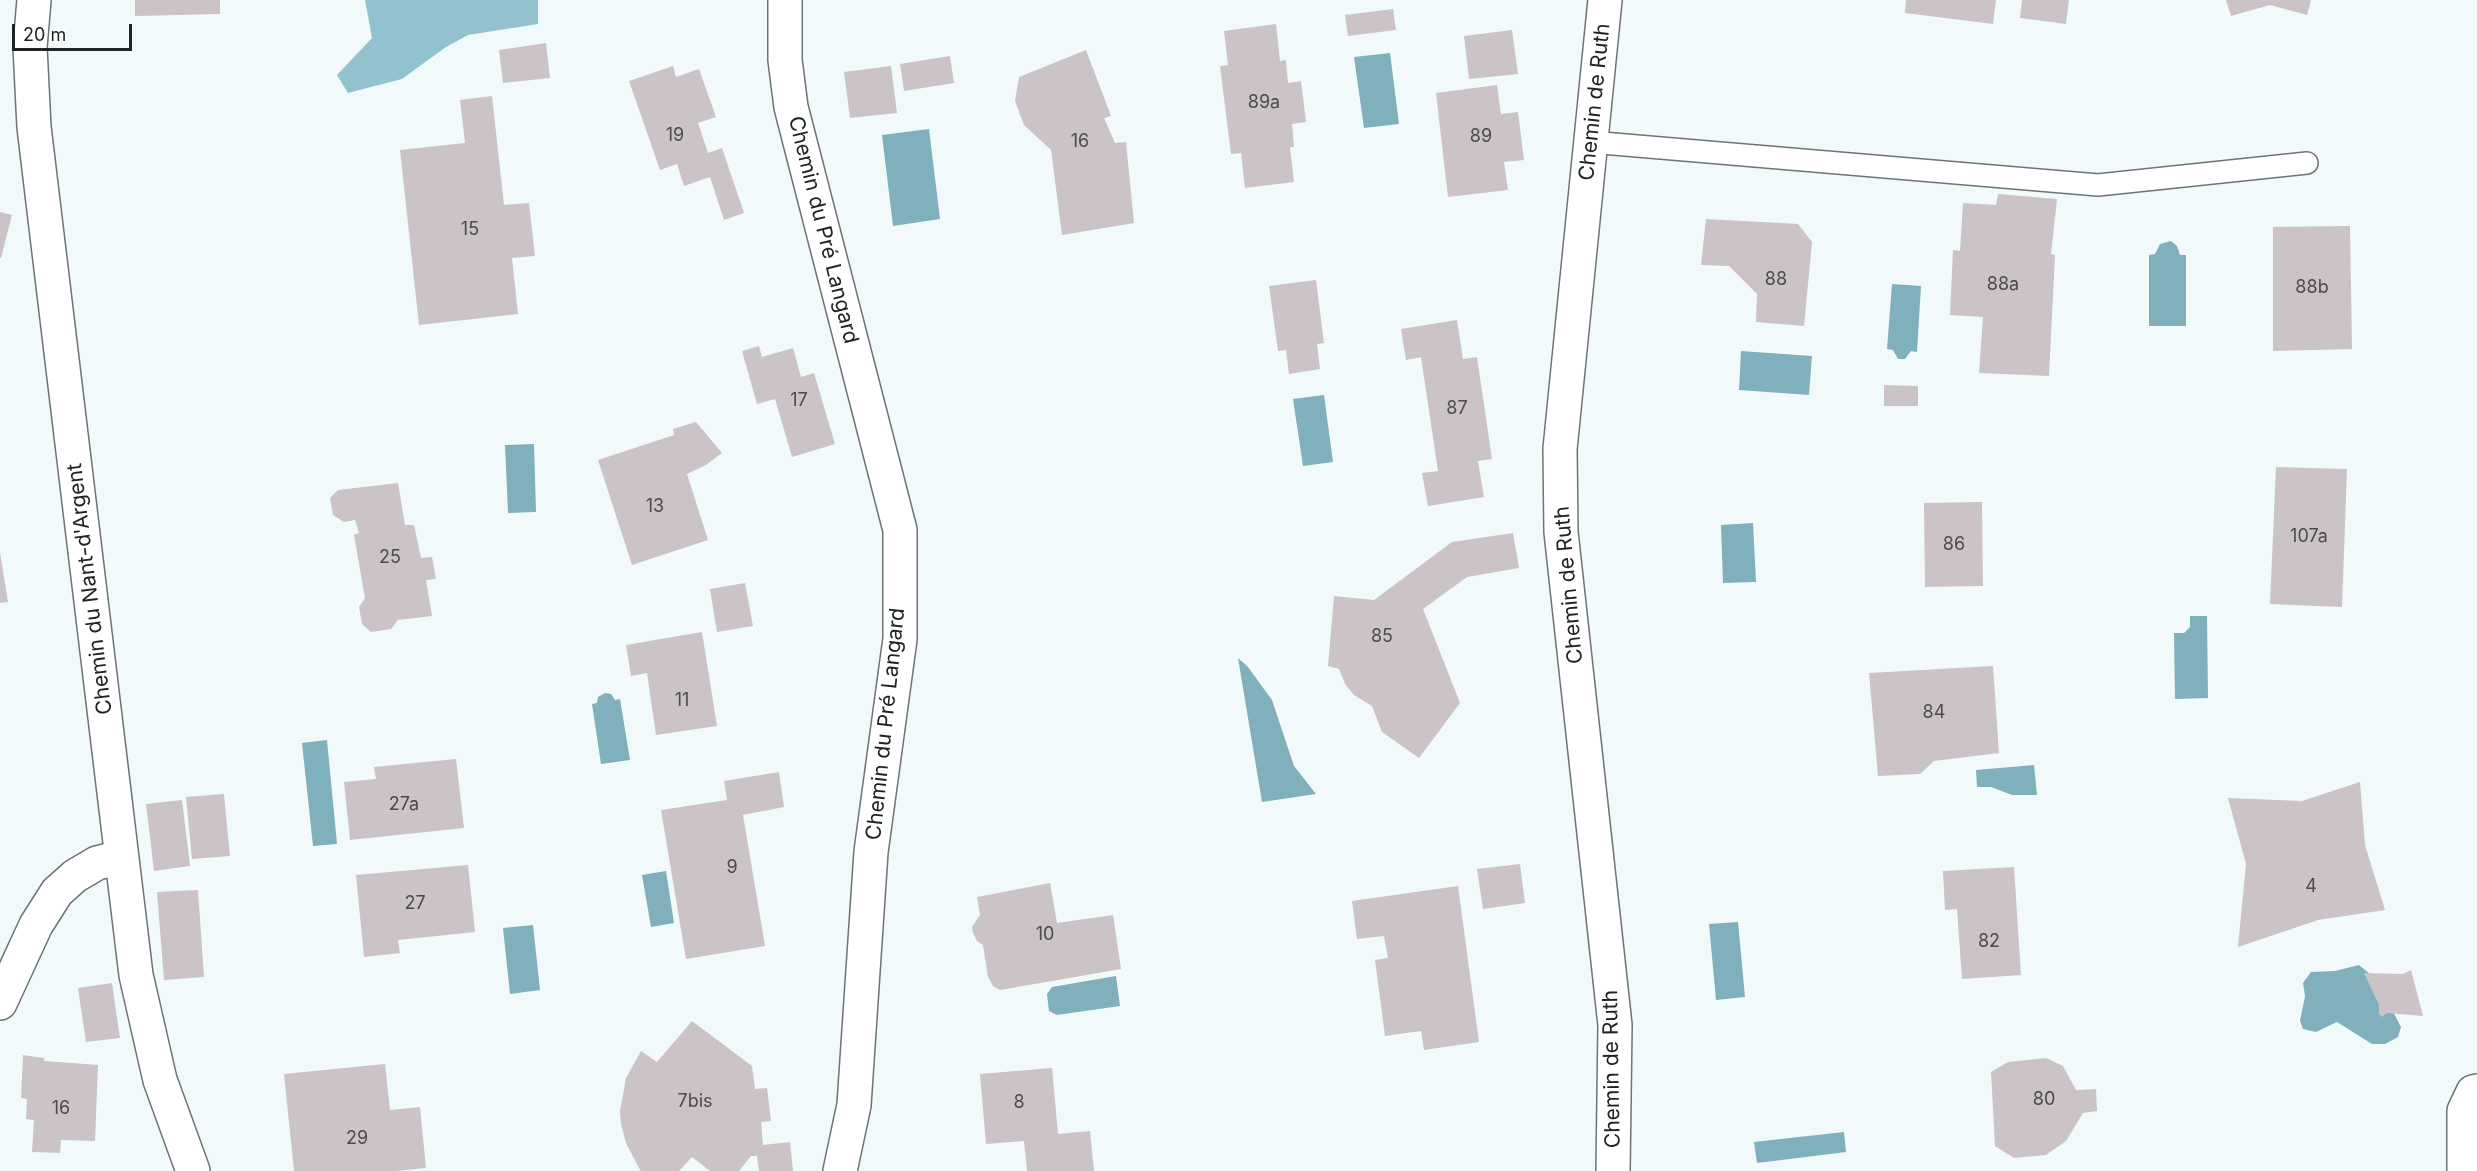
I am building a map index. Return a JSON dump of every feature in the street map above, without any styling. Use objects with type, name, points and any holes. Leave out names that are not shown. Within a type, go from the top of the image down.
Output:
[{"type":"street","name":"Chemin du Nant-d'Argent","points":[[34,0],[30,47],[34,127],[136,975],[160,1080],[193,1171]]},
{"type":"street","name":"Chemin du Pré Langard","points":[[784,0],[785,60],[791,107],[900,530],[900,639],[872,852],[854,1105],[840,1171]]},
{"type":"street","name":"Chemin de Ruth","points":[[1605,0],[1560,449],[1561,532],[1615,1025],[1613,1171]]},
{"type":"street","points":[[0,1003],[36,925],[57,892],[75,876],[97,863],[121,857]]},
{"type":"street","points":[[2464,1171],[2464,1111],[2473,1092],[2477,1091]]},
{"type":"lane","points":[[1590,142],[2098,184],[2307,163]]},
{"type":"shaded area","points":[[365,0],[538,0],[538,24],[468,35],[446,47],[402,79],[348,93],[337,75],[372,38]]},
{"type":"shaded area","points":[[1390,53],[1399,124],[1364,128],[1354,57]]},
{"type":"shaded area","points":[[929,129],[940,219],[893,226],[882,135]]},
{"type":"shaded area","points":[[2171,241],[2177,246],[2180,255],[2186,255],[2186,326],[2149,326],[2149,255],[2155,254],[2160,244]]},
{"type":"shaded area","points":[[1892,284],[1921,286],[1917,352],[1911,351],[1905,359],[1898,359],[1893,350],[1887,349]]},
{"type":"shaded area","points":[[1741,351],[1812,356],[1809,395],[1739,390]]},
{"type":"shaded area","points":[[1324,395],[1333,462],[1303,466],[1293,399]]},
{"type":"shaded area","points":[[534,444],[536,512],[508,513],[505,445]]},
{"type":"shaded area","points":[[1753,523],[1756,582],[1723,583],[1721,525]]},
{"type":"shaded area","points":[[2190,616],[2207,616],[2208,698],[2175,699],[2174,633],[2184,633],[2190,627]]},
{"type":"shaded area","points":[[1238,658],[1248,667],[1272,700],[1294,766],[1316,794],[1262,802]]},
{"type":"shaded area","points":[[605,693],[611,694],[615,700],[620,699],[630,760],[601,764],[592,704],[597,703],[598,697]]},
{"type":"shaded area","points":[[327,740],[337,844],[313,846],[302,743]]},
{"type":"shaded area","points":[[2034,765],[2037,795],[2012,795],[1991,787],[1977,787],[1976,770]]},
{"type":"shaded area","points":[[666,871],[674,923],[651,927],[642,875]]},
{"type":"shaded area","points":[[1738,922],[1745,997],[1716,1000],[1709,924]]},
{"type":"shaded area","points":[[533,925],[540,990],[510,994],[503,928]]},
{"type":"shaded area","points":[[2359,965],[2376,979],[2401,1027],[2398,1037],[2385,1044],[2372,1044],[2337,1022],[2316,1032],[2303,1029],[2300,1021],[2305,996],[2303,983],[2311,972],[2335,971]]},
{"type":"shaded area","points":[[1116,976],[1120,1006],[1057,1015],[1049,1011],[1047,994],[1052,987]]},
{"type":"shaded area","points":[[1844,1132],[1846,1152],[1757,1163],[1754,1142]]},
{"type":"building","points":[[135,0],[220,0],[220,14],[135,16]]},
{"type":"building","points":[[1906,0],[1996,0],[1993,24],[1905,13]]},
{"type":"building","points":[[2022,0],[2069,0],[2066,24],[2020,18]]},
{"type":"building","points":[[2226,0],[2311,0],[2307,15],[2270,5],[2231,16]]},
{"type":"building","points":[[1393,9],[1396,30],[1348,36],[1345,15]]},
{"type":"building","points":[[1276,24],[1280,61],[1286,60],[1288,83],[1301,81],[1306,122],[1292,124],[1294,147],[1290,147],[1294,182],[1245,188],[1241,153],[1231,154],[1220,66],[1228,65],[1224,31]]},
{"type":"building","points":[[1512,30],[1518,74],[1469,79],[1464,36]]},
{"type":"building","points":[[546,43],[550,78],[503,83],[499,50]]},
{"type":"building","points":[[1086,50],[1111,116],[1104,118],[1115,143],[1126,142],[1134,223],[1062,235],[1051,150],[1024,125],[1015,101],[1019,77]]},
{"type":"building","points":[[950,56],[954,83],[904,91],[900,64]]},
{"type":"building","points":[[673,66],[676,77],[699,69],[716,117],[698,123],[708,153],[722,148],[744,213],[724,220],[710,177],[684,186],[677,164],[660,170],[629,81]]},
{"type":"building","points":[[891,66],[897,113],[850,118],[844,72]]},
{"type":"building","points":[[1497,85],[1501,114],[1518,112],[1524,160],[1504,162],[1508,190],[1448,197],[1436,93]]},
{"type":"building","points":[[492,96],[504,205],[529,203],[535,256],[512,258],[518,314],[419,325],[400,150],[465,143],[460,100]]},
{"type":"building","points":[[1998,194],[2057,199],[2051,254],[2055,255],[2049,376],[1979,373],[1983,317],[1950,315],[1953,250],[1960,251],[1963,203],[1996,205]]},
{"type":"building","points":[[0,212],[12,215],[1,258],[0,258]]},
{"type":"building","points":[[1706,219],[1798,224],[1812,242],[1804,326],[1756,322],[1757,294],[1729,266],[1701,265]]},
{"type":"building","points":[[2350,226],[2352,349],[2273,351],[2273,227]]},
{"type":"building","points":[[1316,280],[1324,343],[1317,344],[1320,369],[1289,374],[1286,350],[1278,351],[1269,286]]},
{"type":"building","points":[[1457,320],[1463,359],[1477,357],[1492,459],[1478,461],[1484,497],[1428,506],[1422,473],[1438,471],[1421,357],[1406,360],[1401,329]]},
{"type":"building","points":[[759,346],[762,357],[793,348],[801,377],[814,373],[835,444],[792,457],[775,399],[757,404],[742,351]]},
{"type":"building","points":[[1884,385],[1918,386],[1918,406],[1884,406]]},
{"type":"building","points":[[696,422],[722,453],[706,465],[687,474],[708,540],[632,565],[598,460],[674,435],[673,429]]},
{"type":"building","points":[[2276,467],[2347,469],[2342,607],[2270,604]]},
{"type":"building","points":[[398,483],[405,525],[414,525],[421,558],[432,557],[436,579],[426,580],[432,616],[398,620],[391,629],[371,632],[362,624],[359,607],[365,598],[354,535],[359,533],[355,520],[344,522],[333,515],[330,498],[338,490]]},
{"type":"building","points":[[1982,502],[1983,586],[1925,587],[1924,503]]},
{"type":"building","points":[[1513,533],[1519,568],[1467,577],[1423,609],[1460,703],[1419,758],[1382,732],[1372,706],[1354,695],[1345,684],[1339,669],[1328,666],[1334,596],[1374,600],[1452,542]]},
{"type":"building","points":[[0,552],[8,602],[0,603]]},
{"type":"building","points":[[745,583],[753,626],[717,632],[710,589]]},
{"type":"building","points":[[702,632],[717,726],[656,735],[647,673],[631,676],[626,645]]},
{"type":"building","points":[[1993,666],[1999,753],[1934,761],[1920,774],[1878,776],[1869,673]]},
{"type":"building","points":[[456,759],[464,828],[350,840],[344,782],[376,779],[374,767]]},
{"type":"building","points":[[779,772],[784,807],[743,815],[765,946],[686,959],[661,810],[727,800],[724,781]]},
{"type":"building","points":[[2360,782],[2365,845],[2385,910],[2318,920],[2238,947],[2246,864],[2228,798],[2302,801]]},
{"type":"building","points":[[224,794],[230,856],[192,859],[186,797]]},
{"type":"building","points":[[182,800],[190,866],[154,871],[146,804]]},
{"type":"building","points":[[1520,864],[1525,903],[1483,909],[1477,869]]},
{"type":"building","points":[[468,865],[475,932],[398,940],[400,953],[364,957],[356,875]]},
{"type":"building","points":[[2014,867],[2021,975],[1962,979],[1957,909],[1945,910],[1943,871]]},
{"type":"building","points":[[1050,883],[1057,923],[1113,915],[1121,969],[1000,990],[993,986],[988,977],[983,945],[977,941],[973,933],[972,927],[980,915],[977,897]]},
{"type":"building","points":[[1458,886],[1479,1042],[1424,1050],[1421,1031],[1385,1036],[1375,960],[1388,958],[1384,936],[1357,939],[1352,901]]},
{"type":"building","points":[[198,890],[204,977],[164,980],[157,892]]},
{"type":"building","points":[[2411,970],[2423,1016],[2387,1013],[2382,1017],[2364,973],[2403,974]]},
{"type":"building","points":[[112,983],[120,1038],[86,1042],[78,988]]},
{"type":"building","points":[[692,1021],[752,1066],[755,1089],[767,1088],[771,1121],[761,1122],[763,1145],[790,1142],[793,1171],[759,1171],[757,1156],[751,1156],[739,1171],[710,1171],[692,1157],[679,1171],[641,1171],[626,1143],[621,1124],[620,1111],[626,1078],[641,1051],[657,1062]]},
{"type":"building","points":[[23,1055],[44,1058],[44,1061],[98,1065],[95,1141],[61,1140],[60,1153],[32,1152],[34,1120],[26,1119],[27,1099],[21,1098]]},
{"type":"building","points":[[2046,1058],[2063,1066],[2076,1090],[2096,1089],[2097,1111],[2083,1113],[2066,1141],[2046,1155],[2014,1158],[1995,1146],[1991,1072],[2008,1062]]},
{"type":"building","points":[[385,1064],[390,1110],[420,1107],[426,1168],[396,1171],[294,1171],[284,1074]]},
{"type":"building","points":[[1052,1068],[1058,1134],[1090,1131],[1094,1171],[1027,1171],[1024,1141],[986,1144],[980,1074]]}]
